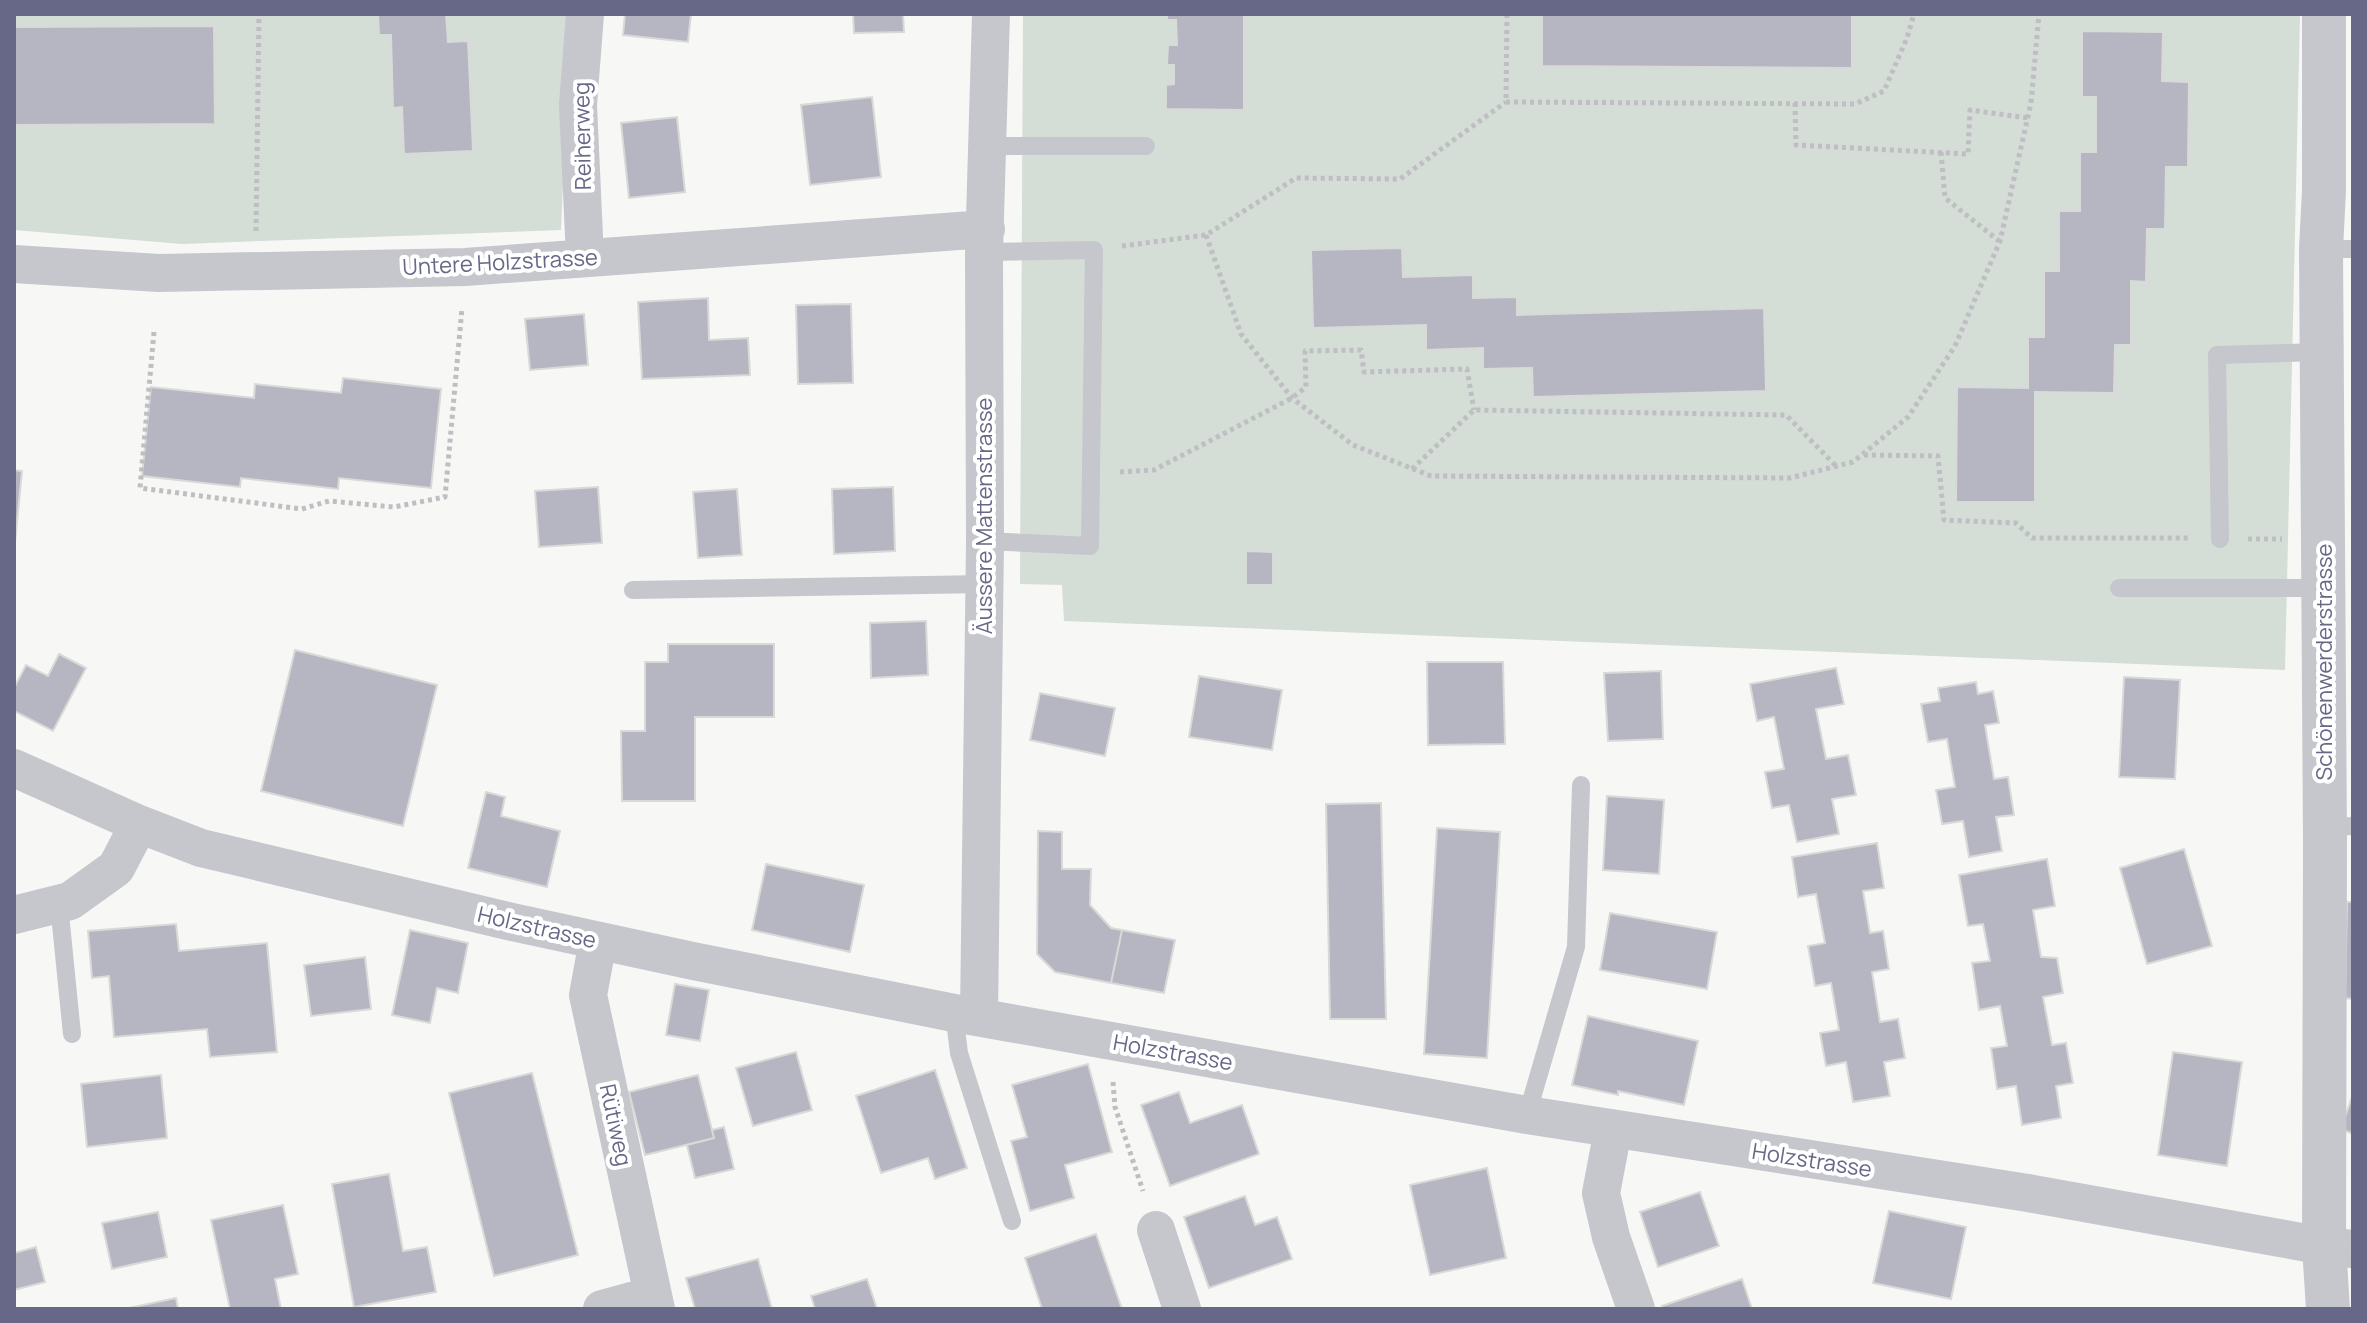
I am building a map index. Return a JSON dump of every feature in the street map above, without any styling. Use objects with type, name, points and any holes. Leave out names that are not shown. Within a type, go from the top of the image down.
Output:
[{"type":"street","name":"Reiherweg","points":[[585,14],[578,105],[585,258]]},
{"type":"street","name":"Äussere Mattenstrasse","points":[[967,1015],[984,584],[985,240],[991,14]]},
{"type":"street","name":"Schönenwerderstrasse","points":[[2324,14],[2339,98],[2337,249],[2322,352],[2323,588],[2339,826],[2338,1247],[2328,1309]]},
{"type":"street","name":"Untere Holzstrasse","points":[[14,264],[159,273],[465,267],[585,258],[985,240]]},
{"type":"street","name":"Holzstrasse","points":[[14,768],[201,848],[598,941],[967,1015],[1527,1115],[2028,1193],[2338,1247]]},
{"type":"street","points":[[14,915],[70,901],[116,868],[139,824]]},
{"type":"street","name":"Rütiweg","points":[[598,941],[588,995],[655,1302]]},
{"type":"street","points":[[1613,1130],[1601,1193],[1611,1237],[1636,1309]]},
{"type":"street","points":[[1156,1230],[1182,1309]]},
{"type":"street","points":[[602,1309],[655,1302]]},
{"type":"lane","points":[[987,146],[1146,146]]},
{"type":"lane","points":[[985,240],[1094,250],[1090,546],[985,541]]},
{"type":"lane","points":[[2220,539],[2217,355],[2322,352]]},
{"type":"lane","points":[[633,590],[984,584]]},
{"type":"lane","points":[[2119,588],[2323,588]]},
{"type":"lane","points":[[1527,1115],[1576,947],[1581,785]]},
{"type":"lane","points":[[59,904],[72,1034]]},
{"type":"lane","points":[[967,1015],[959,1053],[1012,1221]]},
{"type":"path","points":[[255,272],[259,14]]},
{"type":"path","points":[[1506,102],[1507,14]]},
{"type":"path","points":[[1094,250],[1206,235],[1296,178],[1400,179],[1506,102],[1855,104],[1884,91],[1914,14]]},
{"type":"path","points":[[1206,235],[1241,334],[1292,398],[1353,445],[1431,476],[1790,478],[1853,462],[1908,417],[1955,346],[2000,241],[2028,118],[2039,14]]},
{"type":"path","points":[[1795,103],[1796,145],[1968,154],[1970,110],[2028,118]]},
{"type":"path","points":[[1941,152],[1945,198],[2000,241]]},
{"type":"path","points":[[154,332],[140,488],[302,509],[329,501],[394,507],[445,497],[465,267]]},
{"type":"path","points":[[1091,475],[1154,470],[1292,398],[1306,387],[1305,351],[1361,350],[1364,372],[1467,369],[1474,410]]},
{"type":"path","points":[[1412,469],[1474,410],[1786,415],[1836,466]]},
{"type":"path","points":[[1862,454],[1938,456],[1944,520],[2016,523],[2032,538],[2323,540]]},
{"type":"path","points":[[1109,1041],[1115,1107],[1156,1230]]},
{"type":"shaded area","points":[[14,14],[570,14],[561,230],[182,244],[14,230]]},
{"type":"shaded area","points":[[1023,14],[2300,14],[2285,670],[1064,621],[1062,585],[1020,584]]},
{"type":"building","points":[[378,14],[446,14],[448,42],[468,41],[473,151],[404,154],[402,107],[393,108],[391,35],[379,35]]},
{"type":"building","points":[[625,14],[691,14],[688,42],[623,35]]},
{"type":"building","points":[[853,14],[903,14],[904,32],[854,33]]},
{"type":"building","points":[[1167,14],[1244,14],[1244,110],[1166,109],[1166,85],[1174,84],[1174,65],[1167,65],[1168,45],[1177,45],[1176,20],[1167,20]]},
{"type":"building","points":[[1542,14],[1852,14],[1852,68],[1542,66]]},
{"type":"building","points":[[214,26],[215,124],[14,125],[14,27]]},
{"type":"building","points":[[2082,31],[2163,32],[2162,81],[2189,82],[2188,167],[2166,167],[2165,229],[2147,229],[2146,282],[2131,281],[2131,345],[2115,345],[2114,393],[2035,392],[2035,502],[1956,502],[1957,387],[2028,388],[2028,337],[2044,337],[2044,271],[2059,271],[2059,211],[2080,211],[2080,152],[2096,152],[2096,97],[2082,97]]},
{"type":"building","points":[[872,97],[881,177],[810,185],[801,105]]},
{"type":"building","points":[[677,117],[685,192],[629,198],[621,123]]},
{"type":"building","points":[[1402,248],[1403,277],[1473,275],[1473,298],[1517,297],[1517,315],[1764,308],[1766,391],[1533,397],[1532,368],[1483,369],[1483,348],[1426,350],[1426,325],[1313,328],[1311,250]]},
{"type":"building","points":[[708,298],[709,340],[748,338],[750,375],[642,379],[638,302]]},
{"type":"building","points":[[851,304],[853,383],[798,384],[796,305]]},
{"type":"building","points":[[584,314],[588,365],[530,370],[525,319]]},
{"type":"building","points":[[343,378],[441,389],[431,488],[339,478],[338,489],[241,478],[240,487],[142,476],[151,387],[254,398],[255,384],[341,393]]},
{"type":"building","points":[[14,470],[22,471],[14,553]]},
{"type":"building","points":[[598,487],[602,543],[539,547],[535,491]]},
{"type":"building","points":[[893,487],[895,551],[834,554],[832,489]]},
{"type":"building","points":[[737,489],[742,555],[698,558],[693,492]]},
{"type":"building","points":[[1246,551],[1273,552],[1273,585],[1246,585]]},
{"type":"building","points":[[926,621],[928,675],[871,678],[870,623]]},
{"type":"building","points":[[668,644],[774,644],[774,717],[695,717],[695,801],[622,801],[621,731],[645,731],[645,662],[668,662]]},
{"type":"building","points":[[295,650],[437,685],[403,826],[261,791]]},
{"type":"building","points":[[59,654],[86,668],[53,731],[14,711],[14,688],[26,665],[48,676]]},
{"type":"building","points":[[1427,662],[1503,662],[1505,744],[1428,745]]},
{"type":"building","points":[[1836,668],[1844,704],[1816,709],[1826,759],[1848,755],[1856,795],[1832,799],[1839,834],[1797,842],[1789,805],[1772,808],[1765,772],[1784,769],[1774,717],[1757,721],[1750,684]]},
{"type":"building","points":[[1661,671],[1663,739],[1608,741],[1604,673]]},
{"type":"building","points":[[1199,676],[1282,690],[1272,750],[1189,737]]},
{"type":"building","points":[[2124,677],[2180,680],[2175,779],[2119,777]]},
{"type":"building","points":[[1976,682],[1978,694],[1993,691],[1999,723],[1985,725],[1994,779],[2008,777],[2014,815],[1996,817],[2002,851],[1969,857],[1963,821],[1942,824],[1936,790],[1955,787],[1947,739],[1928,742],[1921,704],[1940,701],[1938,688]]},
{"type":"building","points":[[1040,693],[1115,708],[1105,756],[1030,740]]},
{"type":"building","points":[[486,792],[505,797],[501,816],[560,831],[547,887],[468,868]]},
{"type":"building","points":[[1607,796],[1664,800],[1659,874],[1603,870]]},
{"type":"building","points":[[1381,803],[1386,1019],[1330,1019],[1326,804]]},
{"type":"building","points":[[1437,828],[1500,832],[1487,1058],[1424,1054]]},
{"type":"building","points":[[1038,831],[1062,832],[1062,869],[1091,869],[1090,905],[1111,928],[1122,930],[1111,983],[1055,972],[1037,954]]},
{"type":"building","points":[[1877,843],[1884,888],[1863,891],[1870,933],[1883,931],[1889,969],[1872,972],[1880,1022],[1898,1019],[1905,1058],[1884,1062],[1890,1096],[1853,1102],[1846,1062],[1826,1066],[1820,1033],[1839,1030],[1831,983],[1815,986],[1808,946],[1825,943],[1816,894],[1798,897],[1792,857]]},
{"type":"building","points":[[2184,849],[2212,946],[2147,964],[2120,868]]},
{"type":"building","points":[[2047,859],[2055,906],[2033,910],[2041,957],[2057,958],[2063,993],[2043,997],[2052,1045],[2066,1043],[2073,1083],[2056,1086],[2061,1118],[2022,1125],[2016,1086],[1997,1089],[1991,1048],[2007,1046],[2000,1006],[1979,1010],[1972,963],[1990,961],[1983,924],[1968,926],[1959,875]]},
{"type":"building","points":[[766,864],[864,885],[850,952],[752,930]]},
{"type":"building","points":[[2347,902],[2353,902],[2353,999],[2345,998]]},
{"type":"building","points":[[1610,913],[1717,932],[1707,989],[1600,970]]},
{"type":"building","points":[[176,924],[179,951],[267,943],[277,1052],[210,1057],[207,1029],[114,1037],[109,976],[92,978],[88,931]]},
{"type":"building","points":[[410,930],[468,943],[458,993],[437,988],[430,1023],[392,1015]]},
{"type":"building","points":[[1122,930],[1175,940],[1164,993],[1111,983]]},
{"type":"building","points":[[365,957],[371,1009],[311,1016],[304,965]]},
{"type":"building","points":[[675,984],[709,990],[700,1041],[666,1035]]},
{"type":"building","points":[[1588,1016],[1698,1041],[1684,1105],[1572,1085]]},
{"type":"building","points":[[796,1052],[812,1110],[753,1126],[736,1068]]},
{"type":"building","points":[[2173,1052],[2242,1062],[2227,1166],[2158,1155]]},
{"type":"building","points":[[1088,1064],[1112,1152],[1065,1165],[1074,1198],[1030,1211],[1011,1141],[1027,1137],[1012,1085]]},
{"type":"building","points":[[935,1070],[967,1168],[935,1179],[928,1158],[881,1173],[856,1096]]},
{"type":"building","points":[[532,1073],[578,1255],[494,1276],[449,1093]]},
{"type":"building","points":[[161,1075],[167,1138],[87,1147],[81,1084]]},
{"type":"building","points":[[698,1075],[714,1138],[645,1155],[629,1092]]},
{"type":"building","points":[[1179,1092],[1190,1123],[1242,1105],[1259,1154],[1170,1186],[1141,1105]]},
{"type":"building","points":[[2353,1094],[2353,1134],[2341,1129]]},
{"type":"building","points":[[724,1127],[734,1169],[695,1178],[687,1145],[714,1138],[712,1130]]},
{"type":"building","points":[[1487,1168],[1506,1258],[1430,1275],[1410,1185]]},
{"type":"building","points":[[389,1174],[403,1251],[427,1247],[436,1292],[354,1307],[332,1184]]},
{"type":"building","points":[[1700,1192],[1719,1246],[1658,1267],[1640,1212]]},
{"type":"building","points":[[1245,1196],[1255,1225],[1277,1217],[1292,1259],[1209,1288],[1184,1217]]},
{"type":"building","points":[[283,1205],[298,1274],[275,1279],[281,1309],[230,1309],[211,1220]]},
{"type":"building","points":[[1889,1211],[1966,1227],[1951,1299],[1873,1283]]},
{"type":"building","points":[[158,1212],[167,1257],[112,1269],[102,1223]]},
{"type":"building","points":[[1096,1234],[1122,1309],[1042,1309],[1025,1258]]},
{"type":"building","points":[[36,1247],[45,1282],[14,1290],[14,1253]]},
{"type":"building","points":[[758,1259],[772,1309],[695,1309],[686,1278]]},
{"type":"building","points":[[867,1279],[877,1309],[815,1309],[811,1296]]},
{"type":"building","points":[[1742,1279],[1752,1309],[1663,1309],[1662,1306]]},
{"type":"building","points":[[176,1298],[178,1309],[124,1309]]}]
